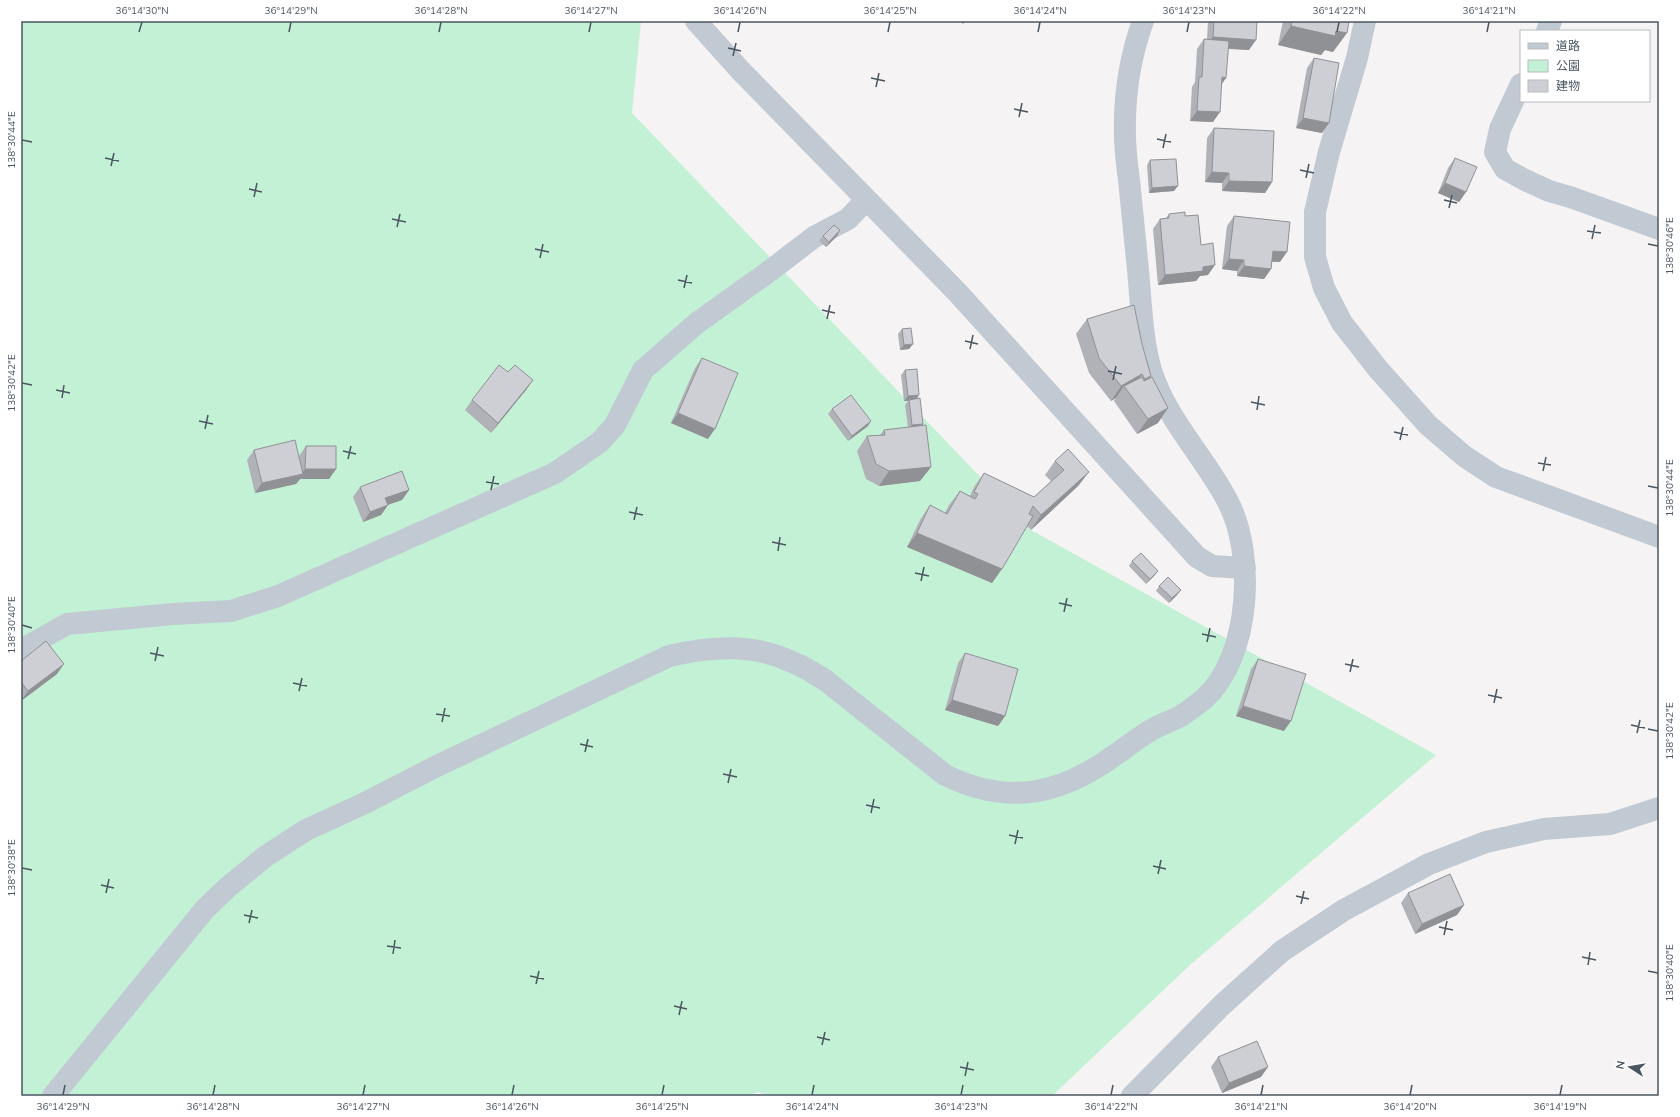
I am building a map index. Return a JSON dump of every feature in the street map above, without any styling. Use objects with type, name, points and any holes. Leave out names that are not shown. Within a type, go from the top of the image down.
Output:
[{"type":"street","points":[[696,21],[740,70],[957,292],[1197,557],[1212,566],[1245,568]]},
{"type":"street","points":[[53,1096],[206,909],[228,887],[266,856],[306,830],[636,670],[669,656],[699,649],[728,647],[755,650],[783,657],[805,667],[825,680],[945,775],[963,784],[986,790],[1013,793],[1039,792],[1058,787],[1102,765],[1149,731],[1181,716],[1205,697],[1223,674],[1234,649],[1243,615],[1245,568],[1242,537],[1228,501],[1169,412],[1150,370],[1124,135],[1128,88],[1134,46],[1143,21]]},
{"type":"street","points":[[1365,21],[1357,58],[1329,152],[1315,212],[1315,256],[1324,288],[1342,323],[1378,369],[1428,425],[1464,456],[1496,477],[1659,537]]},
{"type":"street","points":[[1520,86],[1500,129],[1495,152],[1505,169],[1548,191],[1570,197],[1659,229]]},
{"type":"street","points":[[21,650],[67,624],[173,614],[231,611],[278,596],[555,473],[600,442],[615,425],[643,370],[697,323],[814,237],[848,219],[866,200]]},
{"type":"street","points":[[1132,1096],[1222,1006],[1282,951],[1350,906],[1429,864],[1486,842],[1544,830],[1610,824],[1659,808]]},
{"type":"green space","points":[[21,21],[641,21],[632,113],[1031,530],[1436,755],[1191,964],[1052,1096],[769,1096],[758,1092],[749,1096],[21,1096]]},
{"type":"building","points":[[1214,21],[1257,21],[1256,40],[1213,37]]},
{"type":"building","points":[[1292,21],[1349,21],[1347,33],[1336,31],[1335,36],[1291,26]]},
{"type":"building","points":[[1204,39],[1229,41],[1226,78],[1222,77],[1220,112],[1197,111],[1199,77],[1202,77]]},
{"type":"building","points":[[1314,58],[1339,63],[1329,123],[1303,118]]},
{"type":"building","points":[[1214,128],[1274,131],[1272,182],[1229,181],[1229,173],[1212,172]]},
{"type":"building","points":[[1455,158],[1477,167],[1466,192],[1445,183]]},
{"type":"building","points":[[1176,159],[1178,186],[1152,188],[1150,160]]},
{"type":"building","points":[[1185,212],[1185,216],[1198,215],[1201,245],[1213,243],[1215,265],[1203,267],[1203,271],[1165,275],[1160,219],[1169,218],[1169,214]]},
{"type":"building","points":[[1234,216],[1290,222],[1287,252],[1273,251],[1271,269],[1244,266],[1244,260],[1229,259]]},
{"type":"building","points":[[834,225],[840,230],[829,242],[823,236]]},
{"type":"building","points":[[1134,305],[1142,344],[1151,376],[1145,379],[1142,374],[1121,386],[1099,358],[1087,319]]},
{"type":"building","points":[[911,328],[913,344],[904,345],[902,329]]},
{"type":"building","points":[[702,358],[738,373],[715,429],[678,413]]},
{"type":"building","points":[[499,365],[508,372],[515,365],[533,380],[498,423],[472,400]]},
{"type":"building","points":[[917,369],[919,395],[908,396],[905,370]]},
{"type":"building","points":[[1142,377],[1144,381],[1152,377],[1168,408],[1148,419],[1124,386]]},
{"type":"building","points":[[851,395],[871,421],[852,436],[832,409]]},
{"type":"building","points":[[920,398],[923,424],[912,425],[909,400]]},
{"type":"building","points":[[926,425],[931,467],[889,471],[876,464],[867,436],[885,435],[884,430]]},
{"type":"building","points":[[295,440],[303,474],[262,483],[254,450]]},
{"type":"building","points":[[306,446],[336,446],[336,469],[305,469]]},
{"type":"building","points":[[1068,449],[1089,472],[1041,515],[1033,506],[1029,514],[1033,516],[1002,569],[917,533],[930,505],[947,514],[960,491],[975,499],[978,494],[974,492],[984,473],[1034,497],[1064,470],[1055,461]]},
{"type":"building","points":[[402,471],[409,490],[385,498],[388,505],[370,512],[360,487]]},
{"type":"building","points":[[1141,553],[1158,571],[1150,579],[1132,561]]},
{"type":"building","points":[[1168,577],[1181,590],[1172,598],[1159,586]]},
{"type":"building","points":[[46,641],[64,664],[28,691],[21,682],[21,661]]},
{"type":"building","points":[[965,653],[1018,669],[1005,716],[952,700]]},
{"type":"building","points":[[1258,659],[1306,674],[1291,721],[1243,706]]},
{"type":"building","points":[[1450,874],[1464,905],[1422,924],[1408,893]]},
{"type":"building","points":[[1257,1041],[1268,1067],[1229,1083],[1218,1057]]}]
